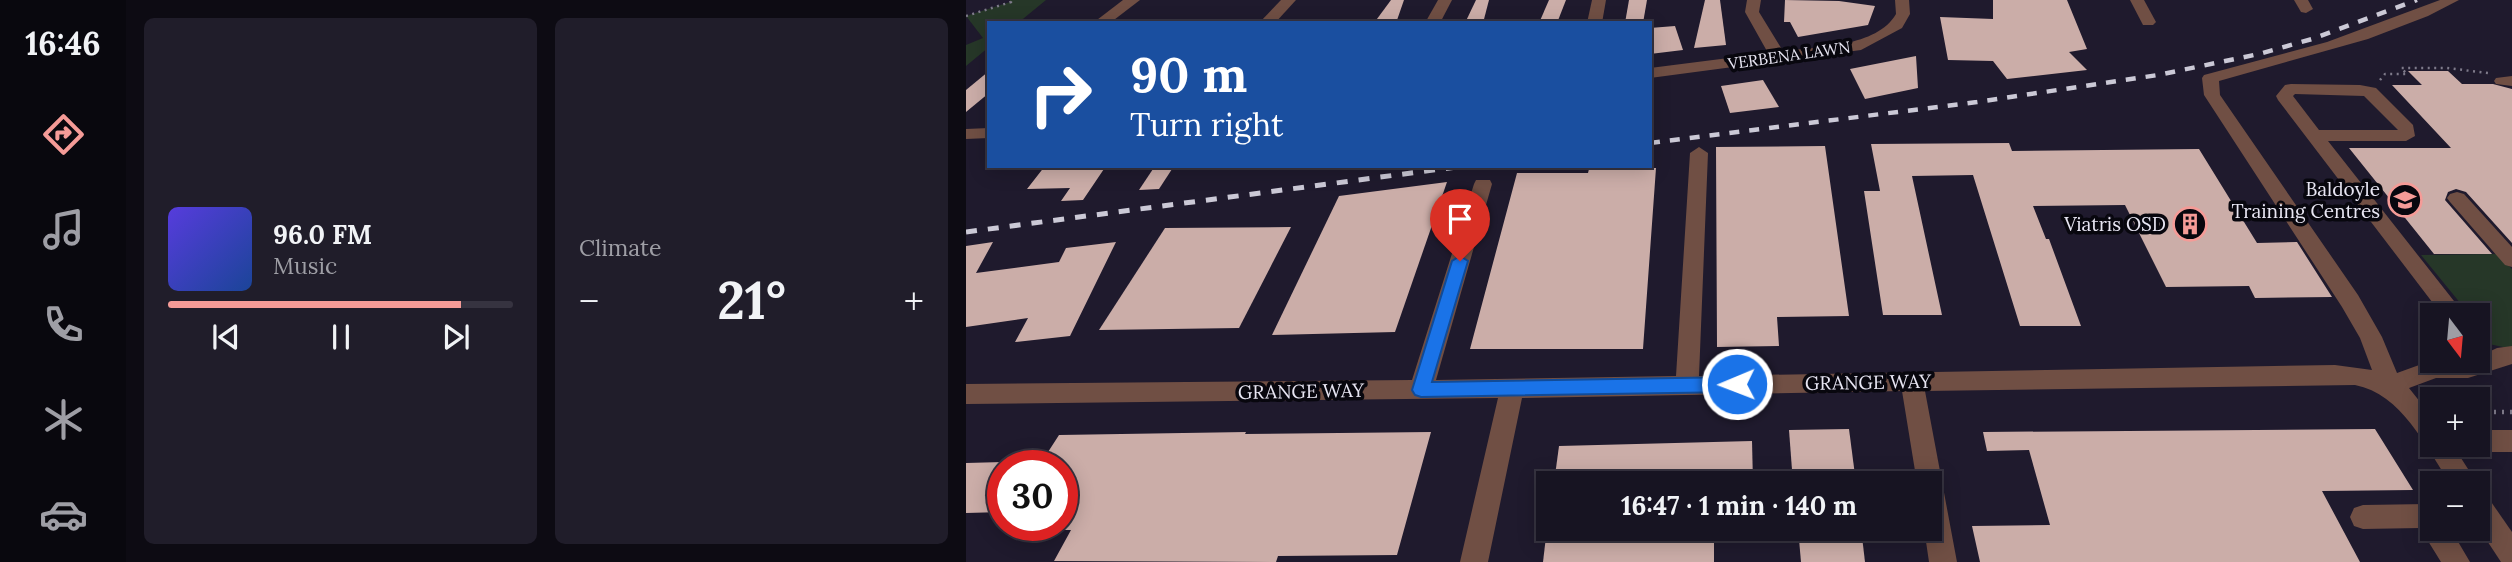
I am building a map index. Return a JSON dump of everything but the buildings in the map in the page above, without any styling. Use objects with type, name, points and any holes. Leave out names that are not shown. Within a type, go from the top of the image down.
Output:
[{"type":"street","points":[[1103,21],[1133,0]]},
{"type":"street","points":[[1268,21],[1290,0]]},
{"type":"street","points":[[1433,21],[1445,0]]},
{"type":"street","points":[[1594,21],[1599,0]]},
{"type":"street","points":[[1754,0],[1752,12],[1778,56]]},
{"type":"street","name":"VERBENA LAWN","points":[[1652,73],[1855,47],[1898,25],[1903,14],[1902,0]]},
{"type":"street","points":[[2137,0],[2148,22]]},
{"type":"street","points":[[2420,418],[2411,404],[2390,385],[2371,337],[2357,313],[2211,95],[2210,78],[2284,61],[2359,38],[2416,17],[2452,0]]},
{"type":"street","points":[[2315,135],[2406,136],[2407,128],[2370,92],[2291,89],[2284,96],[2445,303]]},
{"type":"street","points":[[1687,385],[1699,153]]},
{"type":"street","points":[[1421,390],[1483,184]]},
{"type":"street","points":[[2457,198],[2512,260]]},
{"type":"street","points":[[2490,353],[2512,355]]},
{"type":"street","points":[[2390,385],[2424,373]]},
{"type":"street","name":"GRANGE WAY","points":[[966,394],[1421,390],[2335,374],[2368,376],[2390,385]]},
{"type":"street","points":[[1912,381],[1928,471]]},
{"type":"street","points":[[1474,562],[1512,388]]},
{"type":"street","points":[[2490,441],[2512,441]]},
{"type":"street","points":[[2363,517],[2420,516]]},
{"type":"street","points":[[2490,522],[2512,555]]},
{"type":"street","points":[[1939,541],[1943,562]]},
{"type":"street","points":[[2443,541],[2456,562]]},
{"type":"path","points":[[966,16],[1011,2],[1010,0]]},
{"type":"path","points":[[2370,92],[2385,74],[2407,74],[2401,68],[2447,68],[2494,73],[2507,81]]},
{"type":"path","points":[[2490,412],[2512,412]]},
{"type":"green space","points":[[1046,0],[1020,21],[987,21],[987,49],[966,66],[966,45],[983,38],[966,16],[1010,2]]},
{"type":"green space","points":[[2497,254],[2512,269],[2512,349],[2490,344],[2490,303],[2460,303],[2421,255]]},
{"type":"railway","points":[[1652,143],[1977,102],[2158,75],[2259,54],[2312,39],[2417,0]]},
{"type":"railway","points":[[966,232],[1449,168]]},
{"type":"place","name":"Baldoyle Training Centres","points":[[2405,200]]},
{"type":"place","name":"Viatris OSD","points":[[2190,224]]},
{"type":"route","points":[[1460,261],[1421,390],[1737,384]]}]
